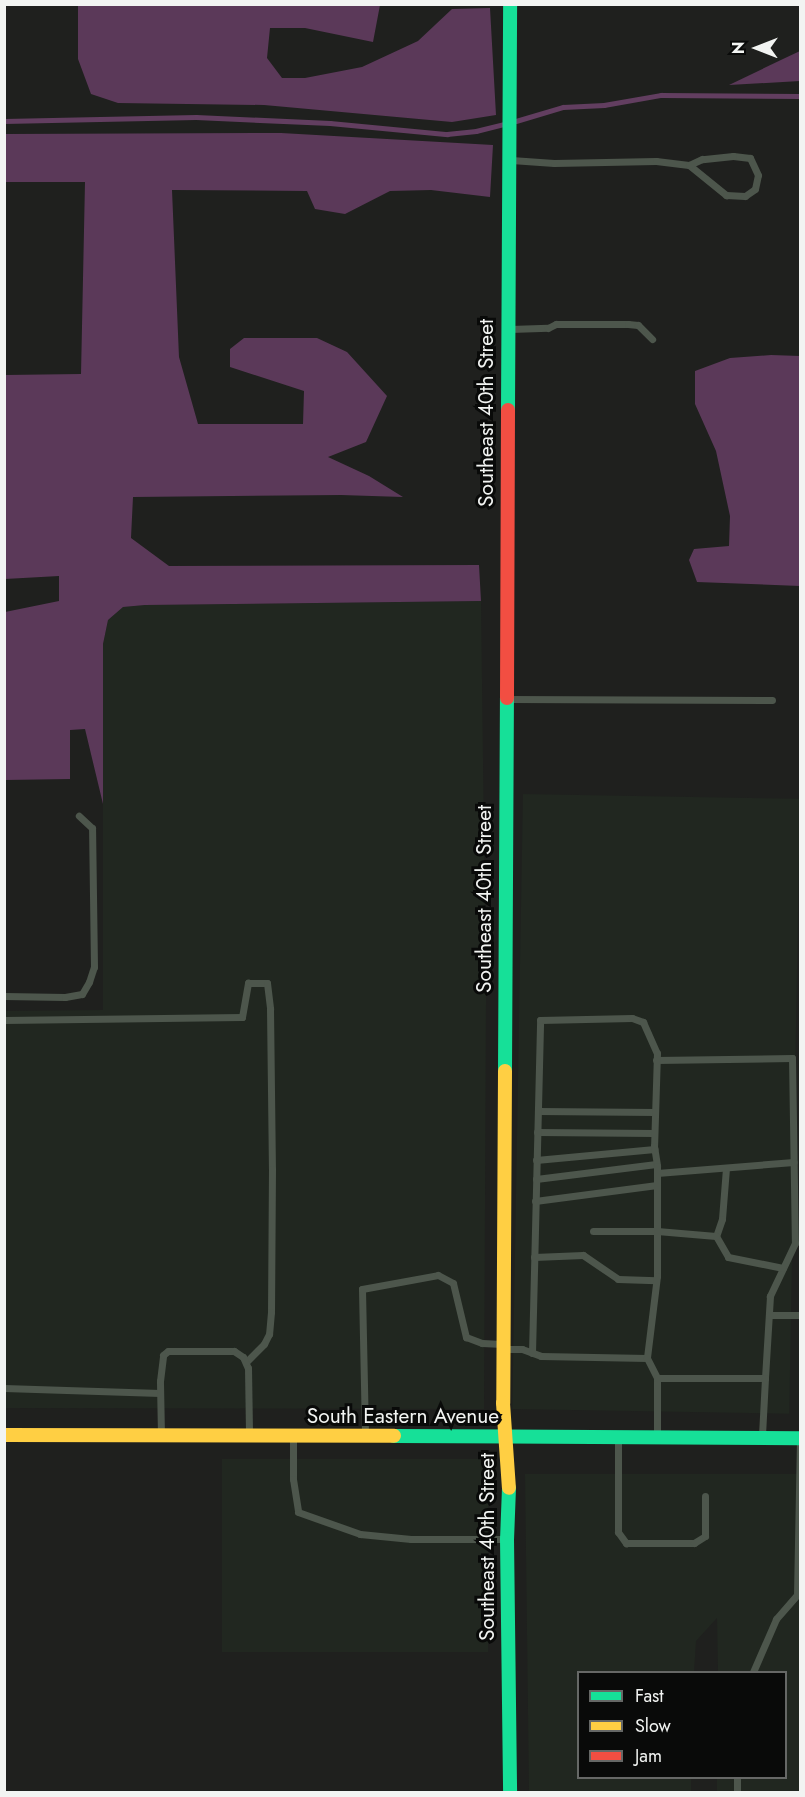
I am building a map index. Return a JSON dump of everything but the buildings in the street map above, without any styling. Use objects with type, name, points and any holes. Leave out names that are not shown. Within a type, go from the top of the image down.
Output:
[{"type":"street","name":"Southeast 40th Street","points":[[510,4],[503,1346],[503,1403],[510,1470],[507,1539],[510,1792]]},
{"type":"street","name":"South Eastern Avenue","points":[[4,1435],[800,1438]]},
{"type":"lane","points":[[508,160],[554,163],[656,161],[689,165],[702,159],[733,156],[750,158],[758,175],[754,189],[745,196],[726,195],[689,165]]},
{"type":"lane","points":[[507,330],[548,328],[556,324],[628,324],[638,325],[652,339]]},
{"type":"lane","points":[[506,699],[772,700]]},
{"type":"lane","points":[[4,996],[65,997],[82,994],[89,982],[94,967],[92,828],[78,816]]},
{"type":"lane","points":[[4,1020],[242,1017],[248,983],[267,983],[272,1169],[271,1312],[269,1334],[264,1344],[246,1362],[249,1436]]},
{"type":"lane","points":[[532,1353],[540,1020],[632,1018],[643,1022],[657,1053],[654,1133],[657,1173],[656,1280],[647,1358],[657,1378],[657,1437]]},
{"type":"lane","points":[[656,1060],[792,1058],[795,1243],[770,1296],[762,1438]]},
{"type":"lane","points":[[538,1111],[655,1112]]},
{"type":"lane","points":[[537,1132],[654,1133]]},
{"type":"lane","points":[[536,1160],[654,1149]]},
{"type":"lane","points":[[657,1173],[794,1162]]},
{"type":"lane","points":[[536,1179],[656,1164]]},
{"type":"lane","points":[[726,1168],[722,1219],[716,1236],[728,1257],[783,1268]]},
{"type":"lane","points":[[536,1201],[657,1185]]},
{"type":"lane","points":[[592,1231],[657,1231],[716,1236]]},
{"type":"lane","points":[[534,1257],[583,1255],[618,1279],[656,1280]]},
{"type":"lane","points":[[365,1436],[362,1290],[438,1275],[453,1283],[466,1337],[482,1343],[522,1349],[541,1356],[647,1358]]},
{"type":"lane","points":[[769,1315],[801,1315]]},
{"type":"lane","points":[[161,1435],[160,1393],[163,1355],[168,1351],[234,1352],[246,1362]]},
{"type":"lane","points":[[657,1378],[765,1378]]},
{"type":"lane","points":[[4,1388],[160,1393]]},
{"type":"lane","points":[[293,1436],[293,1479],[298,1512],[360,1534],[411,1539],[507,1539]]},
{"type":"lane","points":[[618,1437],[618,1532],[626,1543],[694,1543],[705,1536],[705,1496]]},
{"type":"lane","points":[[753,1671],[776,1620],[797,1595],[800,1438]]},
{"type":"shaded area","points":[[78,5],[380,5],[373,42],[305,28],[270,28],[267,58],[282,78],[305,78],[362,67],[418,41],[452,9],[490,8],[496,115],[452,122],[264,105],[118,103],[91,94],[78,59]]},
{"type":"shaded area","points":[[800,51],[800,81],[729,85],[783,59]]},
{"type":"shaded area","points":[[281,133],[493,145],[490,197],[431,190],[390,191],[345,214],[315,209],[307,191],[172,190],[179,357],[198,424],[303,424],[304,391],[230,367],[230,349],[244,338],[317,338],[347,352],[387,396],[366,442],[328,457],[369,476],[403,497],[341,495],[133,497],[131,538],[169,566],[479,565],[481,601],[123,607],[108,620],[103,644],[103,804],[85,729],[70,730],[70,779],[5,780],[5,612],[59,601],[59,576],[5,579],[5,375],[81,374],[85,182],[5,182],[5,134]]},
{"type":"shaded area","points":[[771,355],[800,356],[800,586],[697,582],[689,560],[694,549],[729,546],[730,516],[716,451],[695,404],[695,371],[730,358]]},
{"type":"shaded area","points":[[481,601],[486,999],[484,1409],[5,1408],[4,1011],[103,1010],[103,644],[108,620],[123,607],[145,605]]},
{"type":"shaded area","points":[[523,794],[800,799],[789,1414],[512,1409]]},
{"type":"shaded area","points":[[222,1459],[488,1459],[488,1652],[222,1652]]},
{"type":"shaded area","points":[[525,1474],[800,1474],[800,1792],[717,1792],[717,1779],[787,1779],[787,1671],[718,1671],[717,1618],[696,1641],[694,1671],[577,1671],[577,1779],[691,1779],[691,1792],[529,1792]]},
{"type":"waterway","points":[[516,121],[563,107],[604,105],[661,95],[800,96]]},
{"type":"waterway","points":[[4,121],[196,117],[330,123],[447,134],[476,131],[505,124]]},
{"type":"traffic: fast","points":[[508,410],[510,4]]},
{"type":"traffic: fast","points":[[505,1071],[507,698]]},
{"type":"traffic: fast","points":[[394,1436],[800,1438]]},
{"type":"traffic: fast","points":[[509,1488],[507,1539],[510,1792]]},
{"type":"traffic: slow","points":[[505,1071],[503,1403],[509,1488]]},
{"type":"traffic: slow","points":[[4,1435],[394,1436]]},
{"type":"traffic: jam","points":[[507,698],[508,410]]}]
